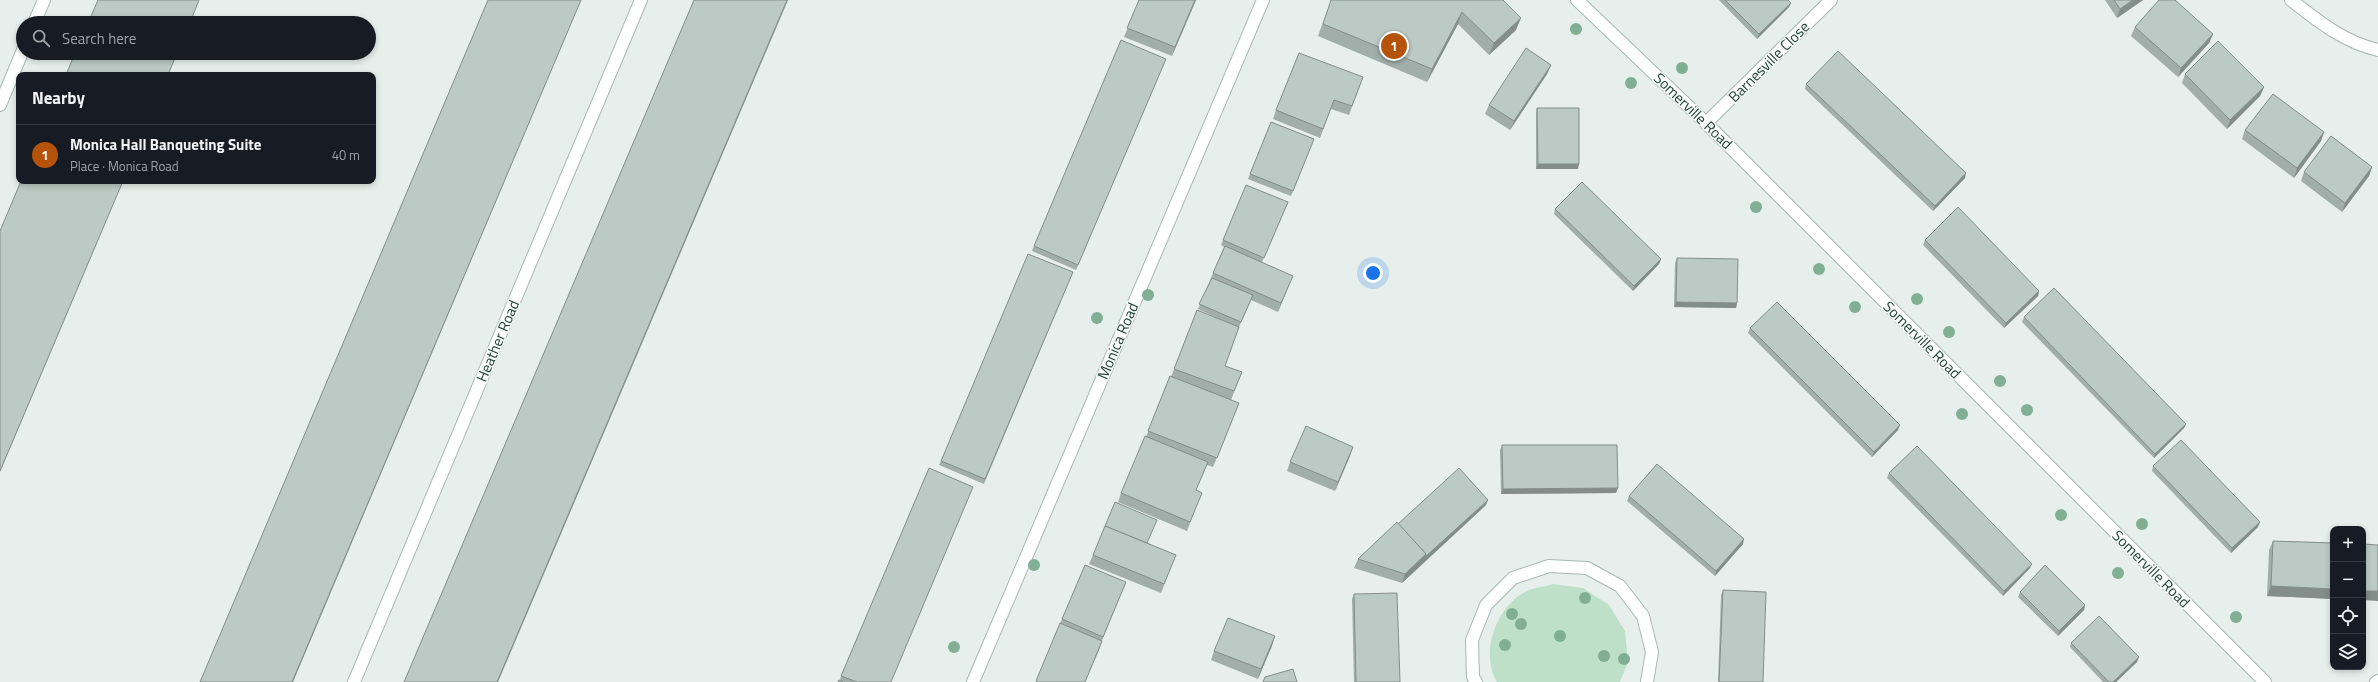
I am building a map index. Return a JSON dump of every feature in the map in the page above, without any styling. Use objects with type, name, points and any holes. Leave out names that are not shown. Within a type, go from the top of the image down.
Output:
[{"type":"street","points":[[37,16],[44,0]]},
{"type":"street","name":"Heather Road","points":[[354,682],[641,0]]},
{"type":"street","name":"Monica Road","points":[[973,682],[1263,0]]},
{"type":"street","name":"Somerville Road","points":[[1577,0],[1706,123],[2265,682]]},
{"type":"street","name":"Barnesville Close","points":[[1706,123],[1831,0]]},
{"type":"street","points":[[2291,0],[2328,29],[2359,45],[2378,50]]},
{"type":"street","points":[[0,105],[19,60]]},
{"type":"street","points":[[1476,682],[1473,677],[1472,640],[1486,605],[1513,578],[1549,566],[1587,568],[1620,586],[1643,616],[1652,652],[1647,682]]},
{"type":"green space","points":[[1553,584],[1583,588],[1609,605],[1625,631],[1628,662],[1620,682],[1497,682],[1492,671],[1490,646],[1498,621],[1513,601],[1523,593]]},
{"type":"building","points":[[98,0],[199,0],[193,16],[91,16]]},
{"type":"building","points":[[488,0],[581,0],[292,682],[200,682]]},
{"type":"building","points":[[694,0],[787,0],[497,682],[404,682]]},
{"type":"building","points":[[1139,0],[1195,0],[1175,47],[1127,28]]},
{"type":"building","points":[[1331,0],[1503,0],[1521,18],[1494,43],[1462,12],[1432,69],[1323,24]]},
{"type":"building","points":[[1725,0],[1788,0],[1791,3],[1759,34]]},
{"type":"building","points":[[2114,0],[2133,0],[2120,9]]},
{"type":"building","points":[[2159,0],[2175,0],[2213,34],[2181,68],[2135,27]]},
{"type":"building","points":[[1121,40],[1166,59],[1078,265],[1034,246]]},
{"type":"building","points":[[2218,41],[2264,87],[2230,120],[2185,74]]},
{"type":"building","points":[[1526,48],[1551,65],[1514,121],[1489,105]]},
{"type":"building","points":[[1838,51],[1966,173],[1935,206],[1806,84]]},
{"type":"building","points":[[1299,53],[1363,77],[1352,106],[1334,100],[1323,129],[1276,110]]},
{"type":"building","points":[[72,60],[174,60],[169,72],[67,72]]},
{"type":"building","points":[[2273,94],[2324,132],[2297,168],[2245,130]]},
{"type":"building","points":[[1537,108],[1579,108],[1579,164],[1538,164]]},
{"type":"building","points":[[1271,122],[1314,139],[1293,191],[1250,174]]},
{"type":"building","points":[[2331,136],[2372,167],[2345,203],[2304,172]]},
{"type":"building","points":[[1582,182],[1661,259],[1634,286],[1555,209]]},
{"type":"building","points":[[20,184],[122,184],[0,471],[0,231]]},
{"type":"building","points":[[1246,185],[1288,202],[1264,258],[1223,240]]},
{"type":"building","points":[[1958,207],[2039,291],[2006,323],[1925,240]]},
{"type":"building","points":[[1225,246],[1293,276],[1281,303],[1213,273]]},
{"type":"building","points":[[1028,254],[1073,272],[985,479],[941,461]]},
{"type":"building","points":[[1677,258],[1738,259],[1737,303],[1676,302]]},
{"type":"building","points":[[1212,278],[1253,295],[1241,322],[1199,304]]},
{"type":"building","points":[[2054,288],[2186,424],[2155,454],[2024,317]]},
{"type":"building","points":[[1777,302],[1900,425],[1874,452],[1750,328]]},
{"type":"building","points":[[1197,310],[1239,327],[1225,366],[1242,372],[1234,391],[1174,369]]},
{"type":"building","points":[[1170,376],[1239,403],[1217,458],[1148,431]]},
{"type":"building","points":[[1306,426],[1353,447],[1338,482],[1290,462]]},
{"type":"building","points":[[1145,436],[1208,462],[1196,490],[1202,493],[1190,522],[1121,493]]},
{"type":"building","points":[[2181,440],[2260,522],[2232,548],[2153,466]]},
{"type":"building","points":[[1502,445],[1617,445],[1618,488],[1503,489]]},
{"type":"building","points":[[1917,446],[2032,564],[2004,591],[1889,473]]},
{"type":"building","points":[[1657,464],[1744,539],[1716,571],[1629,496]]},
{"type":"building","points":[[929,468],[973,487],[891,682],[857,682],[841,676]]},
{"type":"building","points":[[1459,468],[1488,500],[1424,558],[1426,554],[1398,524]]},
{"type":"building","points":[[1115,502],[1157,520],[1147,543],[1105,526]]},
{"type":"building","points":[[1397,522],[1426,554],[1405,574],[1358,559]]},
{"type":"building","points":[[1105,526],[1176,555],[1164,584],[1093,555]]},
{"type":"building","points":[[2273,541],[2330,543],[2330,589],[2271,586]]},
{"type":"building","points":[[2366,544],[2378,545],[2378,591],[2366,591]]},
{"type":"building","points":[[1085,565],[1126,582],[1103,637],[1062,619]]},
{"type":"building","points":[[2045,565],[2085,605],[2059,631],[2020,592]]},
{"type":"building","points":[[1723,590],[1766,592],[1763,682],[1719,682]]},
{"type":"building","points":[[1397,593],[1400,682],[1356,682],[1354,594]]},
{"type":"building","points":[[2099,616],[2139,657],[2113,682],[2109,682],[2071,643]]},
{"type":"building","points":[[1228,618],[1275,636],[1261,669],[1214,651]]},
{"type":"building","points":[[1060,623],[1102,641],[1085,682],[1036,681]]},
{"type":"building","points":[[1293,669],[1297,682],[1263,682],[1265,677]]},
{"type":"place","name":"Monica Hall Banqueting Suite","points":[[1394,46]]}]
